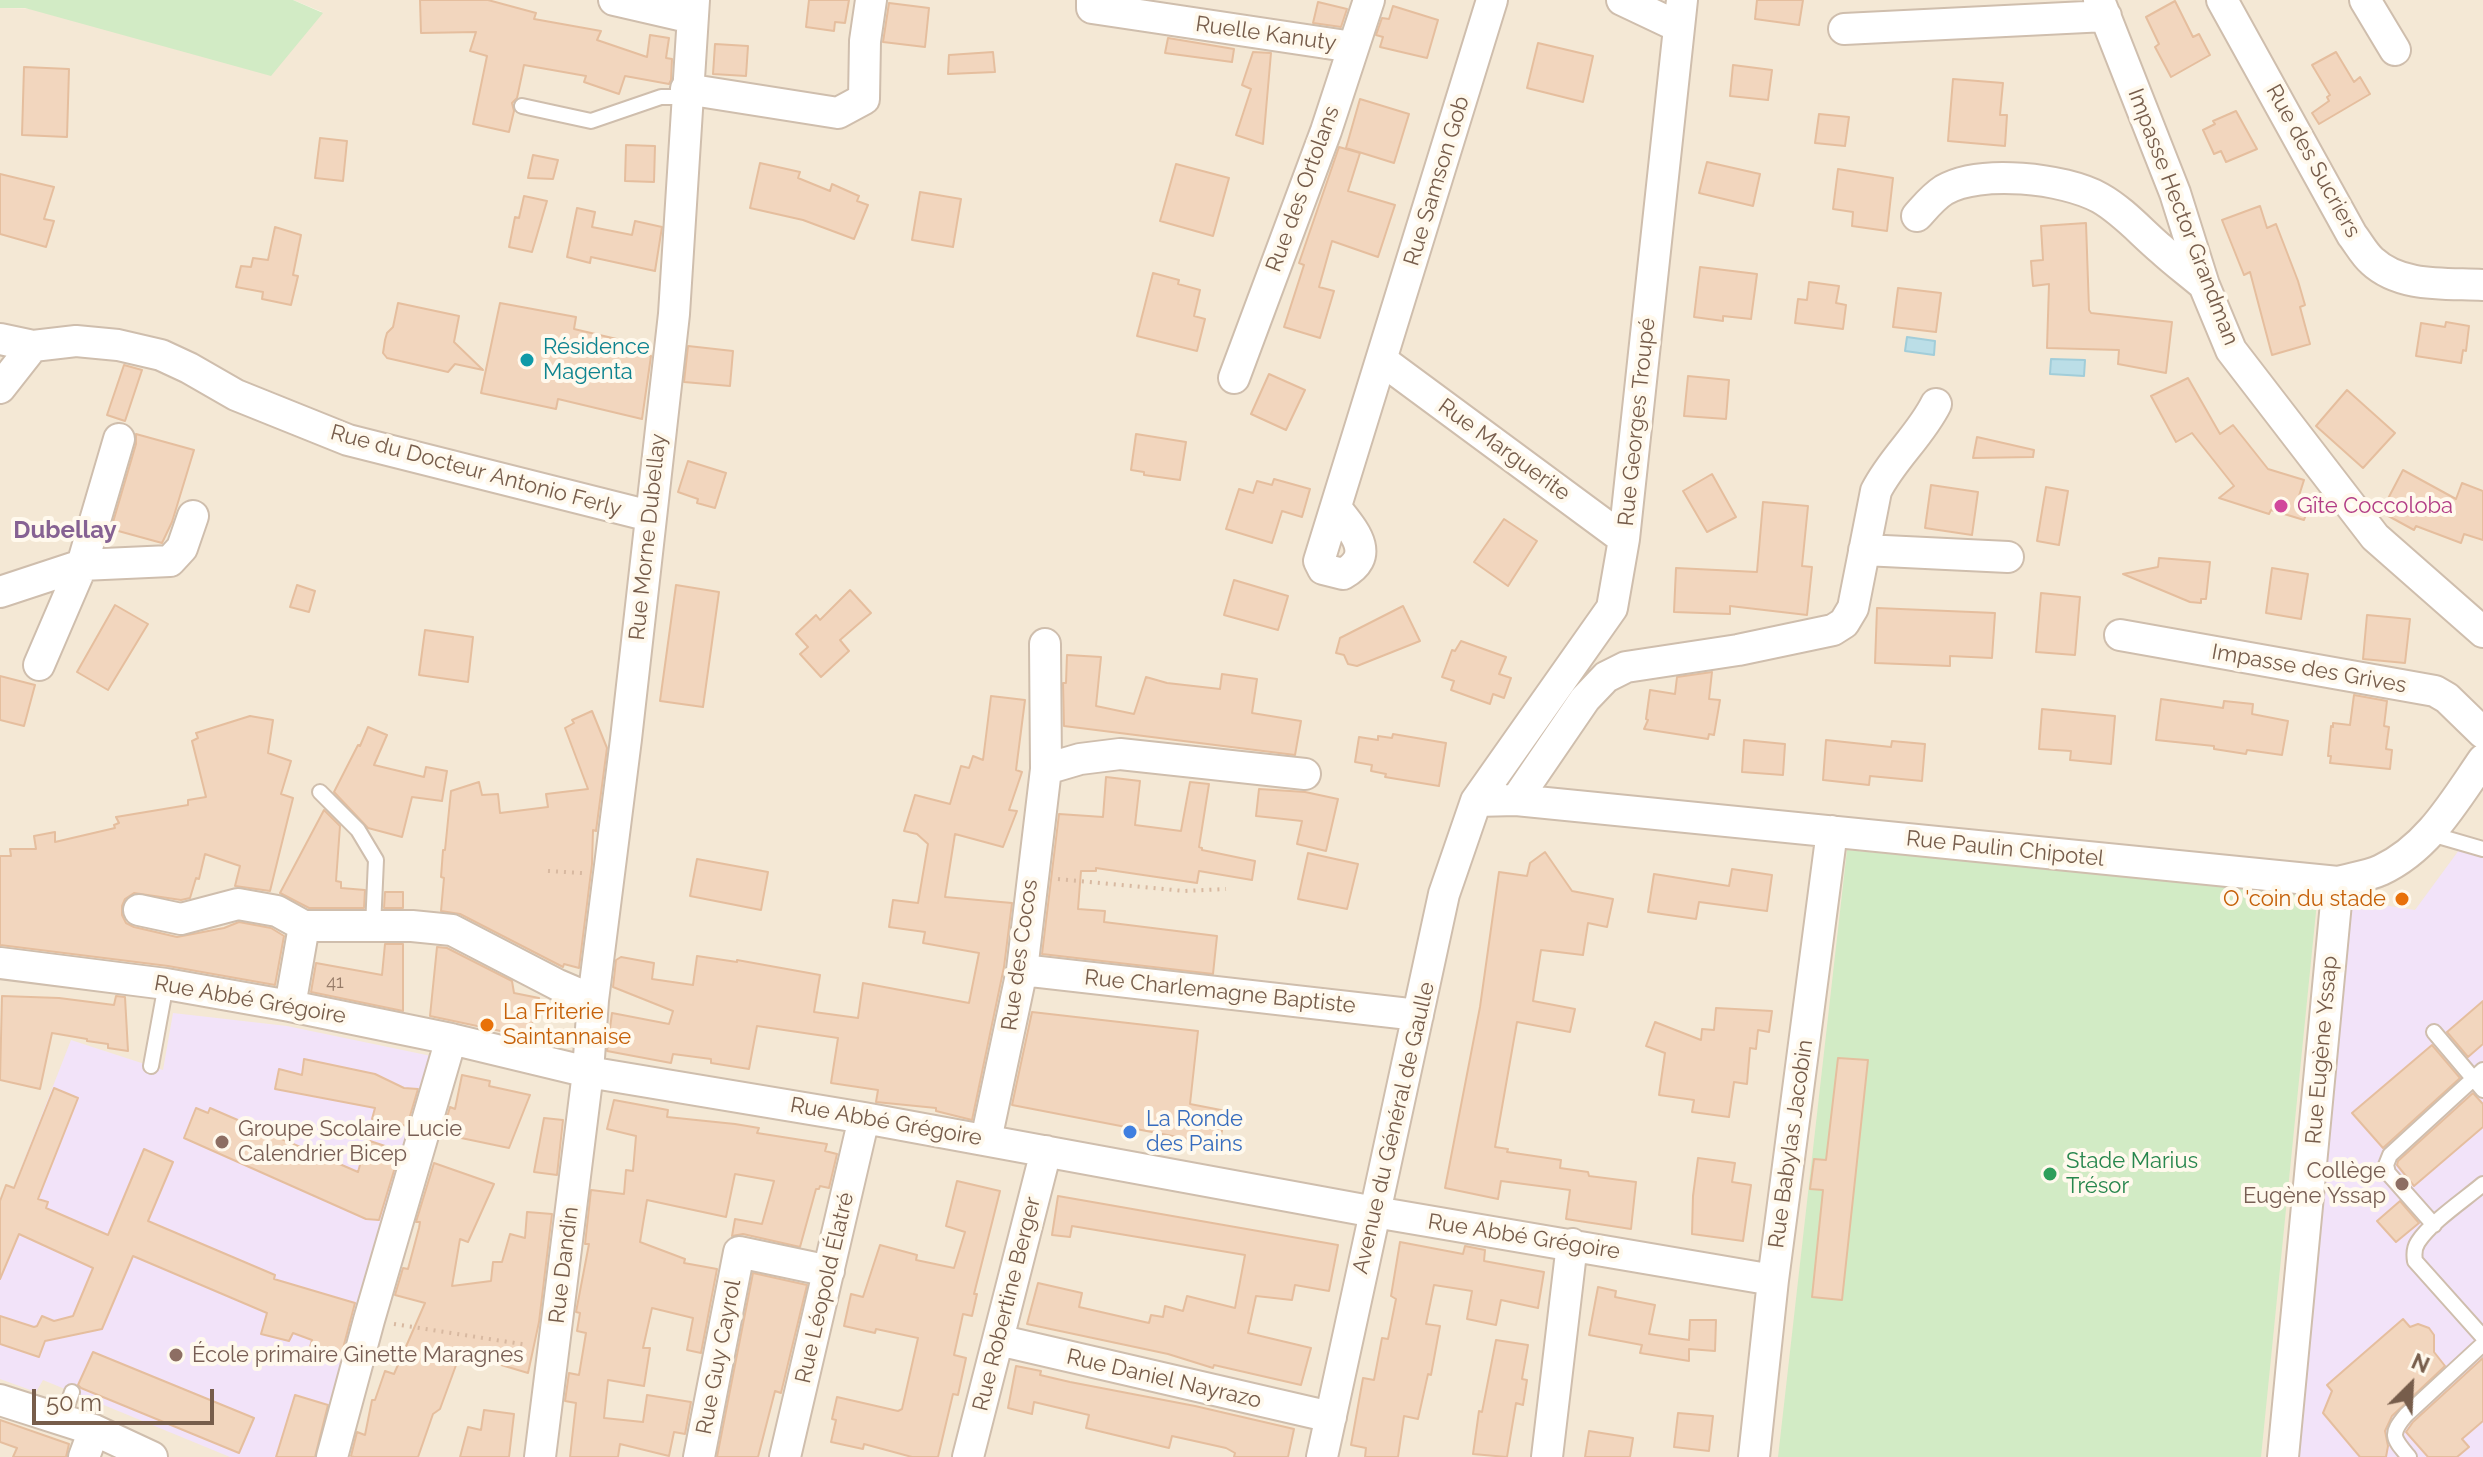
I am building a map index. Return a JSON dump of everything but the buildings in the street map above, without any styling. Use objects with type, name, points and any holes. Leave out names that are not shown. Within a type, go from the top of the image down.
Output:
[{"type":"street","points":[[614,0],[693,9]]},
{"type":"street","points":[[686,93],[838,113],[864,99],[865,41],[871,0]]},
{"type":"street","name":"Ruelle Kanuty","points":[[1092,0],[1092,8],[1353,47]]},
{"type":"street","name":"Rue des Ortolans","points":[[1234,378],[1326,131],[1369,0]]},
{"type":"street","name":"Rue Samson Gob","points":[[1336,508],[1492,0]]},
{"type":"street","points":[[1622,0],[1680,14]]},
{"type":"street","name":"Rue des Sucriers","points":[[2222,0],[2352,235],[2371,260],[2390,274],[2413,281],[2483,285]]},
{"type":"street","points":[[2365,0],[2395,50]]},
{"type":"street","points":[[1844,29],[2103,8]]},
{"type":"street","name":"Impasse Hector Grandman","points":[[2103,8],[2175,193],[2204,285],[2231,350],[2375,537],[2483,632]]},
{"type":"street","name":"Rue Morne Dubellay","points":[[588,1072],[593,1000],[674,314],[693,9]]},
{"type":"street","name":"Rue Georges Troupé","points":[[1476,801],[1606,621],[1612,608],[1624,539],[1680,14]]},
{"type":"street","points":[[1917,216],[1946,189],[1966,182],[2022,178],[2058,184],[2099,197],[2204,285]]},
{"type":"street","name":"Rue du Docteur Antonio Ferly","points":[[0,339],[33,346],[76,341],[118,345],[161,355],[236,395],[348,440],[650,516]]},
{"type":"street","points":[[0,388],[33,346]]},
{"type":"street","name":"Rue Marguerite","points":[[1383,361],[1624,539]]},
{"type":"street","points":[[1516,800],[1585,699],[1606,677],[1626,667],[1738,650],[1833,630],[1844,623],[1853,608],[1876,491],[1884,475],[1928,419],[1936,404]]},
{"type":"street","points":[[39,665],[82,565],[119,439]]},
{"type":"street","points":[[0,592],[82,565],[170,561],[182,548],[193,516]]},
{"type":"street","points":[[1864,550],[2008,557]]},
{"type":"street","name":"Impasse des Grives","points":[[2120,635],[2435,691],[2460,708],[2483,733]]},
{"type":"street","name":"Rue des Cocos","points":[[986,1140],[1022,970],[1046,769],[1045,644]]},
{"type":"street","points":[[1046,769],[1080,759],[1120,754],[1305,774]]},
{"type":"street","name":"Rue Paulin Chipotel","points":[[1476,801],[1516,800],[2338,882],[2377,872],[2400,860],[2431,834],[2483,760]]},
{"type":"street","name":"Avenue du Général de Gaulle","points":[[1322,1457],[1444,894],[1476,801]]},
{"type":"street","name":"Rue Babylas Jacobin","points":[[1754,1457],[1773,1280],[1832,831]]},
{"type":"street","name":"Rue Eugène Yssap","points":[[2283,1457],[2338,882]]},
{"type":"street","points":[[139,910],[181,919],[238,904],[277,911],[304,926],[412,926],[452,930],[593,1000]]},
{"type":"street","points":[[290,1006],[304,926]]},
{"type":"street","name":"Rue Abbé Grégoire","points":[[0,963],[166,984],[290,1006],[451,1039],[588,1072],[864,1118],[1375,1212],[1773,1280]]},
{"type":"street","name":"Rue Charlemagne Baptiste","points":[[1022,970],[1418,1015]]},
{"type":"street","points":[[332,1457],[451,1039]]},
{"type":"street","name":"Rue Dandin","points":[[540,1457],[588,1072]]},
{"type":"street","name":"Rue Léopold Élatré","points":[[785,1457],[864,1118]]},
{"type":"street","name":"Rue Robertine Berger","points":[[968,1457],[1046,1151]]},
{"type":"street","points":[[1547,1457],[1572,1244]]},
{"type":"street","name":"Rue Guy Cayrol","points":[[699,1457],[739,1252],[829,1271]]},
{"type":"street","name":"Rue Daniel Nayrazo","points":[[998,1340],[1331,1417]]},
{"type":"street","points":[[0,1400],[67,1406],[89,1444],[152,1457]]},
{"type":"lane","points":[[522,106],[591,121],[661,97],[686,93]]},
{"type":"lane","points":[[320,792],[358,830],[376,860],[373,927]]},
{"type":"lane","points":[[2431,834],[2483,849]]},
{"type":"lane","points":[[151,1066],[166,984]]},
{"type":"lane","points":[[2434,1032],[2480,1079],[2390,1155],[2386,1165],[2388,1173],[2434,1225]]},
{"type":"lane","points":[[2483,1184],[2434,1225],[2418,1242],[2414,1253],[2415,1261],[2483,1337]]},
{"type":"lane","points":[[2409,1457],[2395,1440],[2395,1428],[2483,1344]]},
{"type":"path","points":[[548,871],[609,874]]},
{"type":"path","points":[[1031,876],[1184,891],[1226,889]]},
{"type":"path","points":[[369,1320],[554,1349]]},
{"type":"shaded area","points":[[293,0],[2483,0],[2483,1457],[0,1457],[0,8],[322,12]]},
{"type":"shaded area","name":"Collège Eugène Yssap","points":[[2462,846],[2483,852],[2483,1457],[2295,1457],[2350,900],[2415,910]]},
{"type":"shaded area","name":"Groupe Scolaire Lucie Calendrier Bicep","points":[[173,1013],[287,1026],[436,1057],[323,1457],[230,1457],[43,1380],[36,1392],[0,1379],[0,1222],[71,1040],[163,1070]]},
{"type":"green space","points":[[0,0],[293,0],[323,13],[271,76],[25,8],[0,8]]},
{"type":"green space","name":"Stade Marius Trésor","points":[[1847,850],[2318,892],[2261,1457],[1778,1457]]},
{"type":"water","points":[[1907,337],[1935,341],[1934,355],[1905,351]]},
{"type":"water","points":[[2051,359],[2085,360],[2084,376],[2050,374]]},
{"type":"place","name":"Résidence Magenta","points":[[527,360]]},
{"type":"place","name":"Gîte Coccoloba","points":[[2281,506]]},
{"type":"place","name":"O 'coin du stade","points":[[2402,899]]},
{"type":"place","name":"La Friterie Saintannaise","points":[[487,1025]]},
{"type":"place","name":"La Ronde des Pains","points":[[1130,1132]]},
{"type":"place","name":"Groupe Scolaire Lucie Calendrier Bicep","points":[[222,1142]]},
{"type":"place","name":"Stade Marius Trésor","points":[[2050,1174]]},
{"type":"place","name":"Collège Eugène Yssap","points":[[2402,1184]]},
{"type":"place","name":"École primaire Ginette Maragnes","points":[[176,1355]]},
{"type":"district","name":"Dubellay","points":[[65,531]]}]
